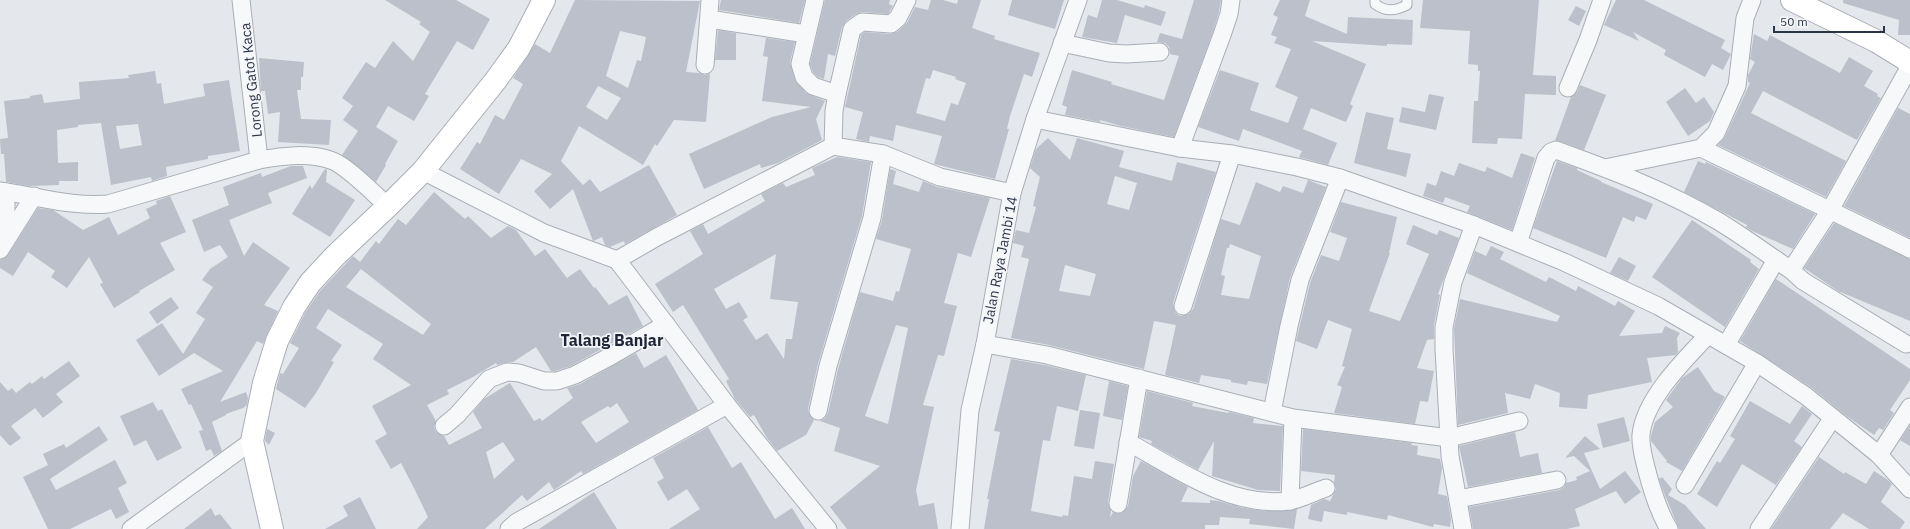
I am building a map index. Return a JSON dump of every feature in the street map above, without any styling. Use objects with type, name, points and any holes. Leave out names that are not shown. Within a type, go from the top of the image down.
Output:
[{"type":"street","name":"Lorong Gatot Kaca","points":[[241,0],[260,160]]},
{"type":"street","points":[[272,529],[252,441],[264,383],[277,341],[294,307],[310,283],[335,256],[423,171],[496,80],[519,48],[544,0]]},
{"type":"street","points":[[705,65],[710,0]]},
{"type":"street","points":[[815,0],[800,64],[804,77],[813,86],[837,94]]},
{"type":"street","points":[[833,146],[834,111],[852,28],[862,22],[891,24],[898,18],[907,0]]},
{"type":"street","name":"Jalan Raya Jambi 14","points":[[960,529],[970,410],[985,344],[1012,193],[1035,119],[1078,0]]},
{"type":"street","points":[[1180,148],[1226,21],[1231,0]]},
{"type":"street","points":[[1568,88],[1588,40],[1602,0]]},
{"type":"street","points":[[1605,168],[1701,148],[1716,133],[1737,86],[1745,18],[1752,0]]},
{"type":"street","points":[[1792,0],[1876,41],[1910,62]]},
{"type":"street","points":[[709,18],[806,34]]},
{"type":"street","points":[[1062,42],[1109,53],[1126,54],[1160,52]]},
{"type":"street","points":[[1791,270],[1829,212],[1910,66]]},
{"type":"street","points":[[1035,119],[1180,148],[1232,154],[1297,167],[1340,178],[1474,225],[1564,262],[1658,306],[1757,363],[1806,396],[1832,419],[1879,455],[1910,489]]},
{"type":"street","points":[[618,260],[657,237],[833,146],[883,154],[940,177],[1012,193]]},
{"type":"street","points":[[1701,148],[1829,212],[1910,250]]},
{"type":"street","points":[[1518,243],[1546,158],[1551,152],[1556,150],[1663,192],[1718,221],[1791,270],[1804,281],[1906,344]]},
{"type":"street","points":[[818,411],[828,366],[872,218],[883,154]]},
{"type":"street","points":[[1183,306],[1232,154]]},
{"type":"street","points":[[3,245],[3,192],[73,203],[91,205],[108,204],[260,160],[285,155],[312,157],[333,161],[388,206]]},
{"type":"street","points":[[423,171],[544,233],[618,260],[727,405],[828,529]]},
{"type":"street","points":[[1272,412],[1289,326],[1300,280],[1340,178]]},
{"type":"street","points":[[3,245],[34,196]]},
{"type":"street","points":[[1463,529],[1450,456],[1444,327],[1453,282],[1474,225]]},
{"type":"street","points":[[1726,345],[1776,260]]},
{"type":"street","points":[[444,426],[457,416],[489,379],[507,372],[519,373],[544,381],[557,382],[575,375],[611,356],[666,324]]},
{"type":"street","points":[[1669,529],[1650,484],[1641,437],[1643,424],[1650,406],[1684,361],[1708,335]]},
{"type":"street","points":[[985,344],[1047,355],[1293,418],[1449,438],[1519,421]]},
{"type":"street","points":[[1685,485],[1757,363]]},
{"type":"street","points":[[1118,504],[1138,378]]},
{"type":"street","points":[[509,529],[518,522],[727,405]]},
{"type":"street","points":[[1879,455],[1910,407]]},
{"type":"street","points":[[1290,501],[1293,418]]},
{"type":"street","points":[[1759,529],[1832,419]]},
{"type":"street","points":[[131,529],[252,441]]},
{"type":"street","points":[[1128,442],[1216,489],[1241,497],[1267,502],[1290,501],[1326,488]]},
{"type":"street","points":[[1458,499],[1557,480]]},
{"type":"lane","points":[[1375,0],[1375,4],[1381,8],[1397,10],[1407,5],[1407,0]]},
{"type":"building","points":[[385,0],[456,0],[490,19],[473,50],[457,41],[425,94],[429,96],[414,121],[388,106],[376,127],[398,141],[376,182],[342,155],[358,131],[343,120],[353,106],[342,98],[366,62],[375,68],[393,41],[413,61],[430,32],[419,24],[421,22]]},
{"type":"building","points":[[575,0],[700,1],[686,72],[704,75],[710,74],[706,122],[674,120],[657,146],[655,144],[643,165],[579,126],[561,161],[583,185],[590,179],[600,192],[649,165],[677,215],[625,244],[624,241],[610,247],[605,245],[602,237],[593,241],[573,189],[550,209],[534,191],[552,174],[521,159],[499,194],[460,169],[477,142],[480,144],[495,115],[504,120],[523,84],[513,78],[535,44],[550,53]],"holes":[[[620,31],[646,37],[641,61],[637,60],[628,88],[606,76]],[[598,86],[621,98],[607,120],[586,107]]]},
{"type":"building","points":[[721,0],[805,0],[799,23],[719,10]]},
{"type":"building","points":[[825,0],[890,0],[889,4],[893,6],[888,14],[862,12],[846,21],[842,27],[835,56],[828,54],[824,79],[818,77],[813,72],[810,64]]},
{"type":"building","points":[[931,0],[943,0],[957,4],[958,0],[981,0],[972,28],[995,36],[994,39],[1040,53],[1032,77],[1024,74],[1010,116],[1007,129],[1009,129],[995,179],[934,164],[942,136],[896,125],[893,141],[870,136],[869,142],[856,139],[863,112],[845,107],[861,35],[865,32],[890,34],[897,32],[907,23],[915,7],[928,10]],"holes":[[[933,70],[956,77],[955,79],[966,83],[958,105],[951,103],[945,121],[916,113],[926,78],[930,79]]]},
{"type":"building","points":[[1012,0],[1064,0],[1055,29],[1008,15]]},
{"type":"building","points":[[1102,0],[1117,0],[1144,8],[1145,5],[1166,12],[1161,26],[1125,15],[1117,43],[1082,37],[1088,15],[1097,18]]},
{"type":"building","points":[[1194,0],[1221,0],[1213,32],[1174,137],[1100,120],[1100,122],[1065,115],[1067,107],[1062,105],[1072,70],[1112,82],[1111,84],[1164,100],[1179,56],[1170,54],[1169,47],[1165,43],[1157,42],[1160,33],[1182,39]]},
{"type":"building","points":[[1280,0],[1310,0],[1305,16],[1347,34],[1348,17],[1413,20],[1412,45],[1387,44],[1387,46],[1312,41],[1366,64],[1350,104],[1353,106],[1346,122],[1311,108],[1303,129],[1337,143],[1328,165],[1299,157],[1302,151],[1243,129],[1239,141],[1198,127],[1220,70],[1259,83],[1250,110],[1288,123],[1298,97],[1275,87],[1291,49],[1274,43],[1277,37],[1271,35],[1278,17],[1273,15]]},
{"type":"building","points":[[1423,0],[1539,0],[1533,75],[1556,76],[1556,95],[1525,94],[1522,139],[1498,138],[1497,144],[1472,143],[1474,101],[1478,101],[1480,71],[1478,71],[1478,65],[1468,64],[1470,31],[1420,28]]},
{"type":"building","points":[[1616,0],[1644,0],[1725,40],[1721,48],[1731,54],[1723,70],[1712,64],[1705,77],[1664,55],[1666,50],[1633,32],[1639,41],[1604,25]]},
{"type":"building","points":[[1843,0],[1910,0],[1910,35],[1898,35],[1899,20],[1843,3]]},
{"type":"building","points":[[1576,6],[1586,11],[1579,26],[1568,20]]},
{"type":"building","points":[[718,30],[736,33],[736,60],[715,60]]},
{"type":"building","points":[[1754,34],[1767,41],[1770,35],[1840,73],[1849,57],[1873,71],[1864,86],[1878,94],[1877,96],[1881,98],[1857,140],[1763,91],[1751,113],[1846,161],[1826,197],[1718,145],[1725,137],[1750,83],[1748,82],[1748,75],[1755,62],[1750,59]]},
{"type":"building","points":[[766,38],[795,42],[790,62],[795,80],[806,93],[825,101],[816,119],[822,140],[778,163],[761,168],[760,164],[704,189],[689,154],[772,117],[811,107],[762,101],[768,57],[763,56]]},
{"type":"building","points":[[259,58],[304,62],[303,77],[301,77],[301,90],[297,90],[301,119],[331,120],[329,145],[278,142],[280,112],[268,114],[265,91],[261,91]]},
{"type":"building","points":[[155,71],[157,84],[161,83],[164,104],[205,96],[203,84],[229,80],[240,151],[208,156],[208,159],[166,167],[167,176],[152,181],[151,177],[111,185],[101,123],[78,125],[78,127],[57,130],[58,163],[78,162],[78,181],[59,181],[59,185],[29,186],[6,182],[4,154],[1,154],[0,139],[8,138],[4,101],[30,98],[30,96],[42,94],[44,103],[80,99],[79,82],[129,78],[128,75]],"holes":[[[138,124],[142,145],[120,149],[116,126]]]},
{"type":"building","points":[[1580,85],[1606,95],[1584,150],[1555,141],[1571,97],[1577,92]]},
{"type":"building","points":[[1685,88],[1696,103],[1704,97],[1714,112],[1710,121],[1688,136],[1666,102]]},
{"type":"building","points":[[1429,94],[1444,97],[1436,130],[1399,122],[1402,107],[1425,112]]},
{"type":"building","points":[[1898,108],[1910,114],[1910,238],[1844,206]]},
{"type":"building","points":[[1366,112],[1394,118],[1387,149],[1411,154],[1406,177],[1354,163]]},
{"type":"building","points":[[1048,138],[1070,160],[1077,138],[1124,151],[1119,167],[1172,181],[1177,162],[1216,172],[1173,303],[1175,312],[1180,316],[1189,314],[1193,309],[1221,219],[1240,225],[1256,182],[1280,192],[1283,186],[1303,193],[1308,180],[1326,187],[1290,278],[1267,384],[1248,381],[1247,385],[1231,382],[1231,380],[1201,375],[1199,383],[1165,375],[1176,325],[1154,321],[1144,369],[1049,345],[1011,338],[1029,259],[1021,257],[1024,246],[1013,243],[1016,230],[1029,233],[1036,207],[1033,206],[1040,177],[1030,168],[1036,149]],"holes":[[[1115,176],[1137,183],[1129,210],[1107,204]],[[1230,244],[1261,256],[1249,299],[1221,295],[1225,276],[1221,275],[1227,248],[1229,248]],[[1065,265],[1096,274],[1090,296],[1059,291]]]},
{"type":"building","points":[[1521,153],[1535,158],[1512,230],[1467,212],[1470,206],[1445,197],[1443,203],[1423,196],[1427,183],[1436,186],[1441,171],[1454,176],[1459,163],[1485,172],[1487,167],[1512,178]]},
{"type":"building","points":[[837,157],[871,162],[862,216],[818,364],[808,409],[809,414],[814,420],[806,435],[777,451],[767,438],[754,415],[750,417],[735,399],[726,381],[729,379],[683,305],[673,312],[655,284],[703,254],[690,231],[703,224],[708,234],[765,201],[761,194],[783,183],[786,187],[815,175],[812,168]],"holes":[[[776,254],[770,299],[798,302],[792,339],[786,339],[784,359],[767,333],[756,340],[743,320],[748,317],[739,302],[726,309],[714,289]]]},
{"type":"building","points":[[1557,161],[1577,168],[1577,170],[1601,182],[1653,204],[1646,220],[1636,216],[1634,222],[1623,217],[1606,258],[1533,228]]},
{"type":"building","points":[[1698,161],[1705,164],[1706,162],[1815,214],[1793,249],[1752,231],[1746,227],[1747,225],[1684,192]]},
{"type":"building","points":[[291,166],[303,166],[307,178],[268,193],[272,203],[229,220],[244,256],[253,242],[290,268],[264,305],[278,311],[263,344],[257,341],[220,402],[246,392],[248,398],[247,405],[243,408],[226,414],[212,422],[222,451],[214,456],[211,449],[206,451],[199,431],[203,430],[191,404],[189,405],[181,389],[223,371],[194,353],[159,376],[136,340],[162,323],[183,354],[205,319],[196,313],[213,287],[202,280],[210,269],[228,257],[220,245],[204,252],[192,220],[229,205],[223,187],[261,173],[262,177]]},
{"type":"building","points":[[325,169],[327,170],[326,182],[355,200],[330,237],[292,214],[310,185],[312,189]]},
{"type":"building","points":[[890,169],[896,171],[893,184],[919,192],[923,181],[938,187],[990,198],[971,257],[958,253],[944,303],[957,306],[944,356],[938,355],[923,405],[934,407],[916,490],[919,506],[934,503],[938,529],[847,529],[830,507],[880,466],[834,451],[840,428],[820,421],[825,418],[828,413],[838,369],[860,292],[893,301],[896,291],[899,292],[911,249],[876,239],[882,220]],"holes":[[[896,325],[908,328],[888,424],[865,416]]]},
{"type":"building","points":[[434,192],[465,219],[468,216],[491,238],[508,226],[516,230],[535,256],[545,249],[567,278],[580,269],[609,305],[627,295],[643,326],[571,366],[551,371],[536,347],[513,362],[497,365],[496,363],[447,390],[449,394],[427,405],[436,421],[434,427],[436,432],[444,436],[449,445],[482,428],[473,412],[484,399],[510,383],[534,421],[540,418],[542,421],[573,398],[567,388],[580,384],[636,353],[644,368],[666,355],[698,410],[583,474],[581,471],[554,490],[549,482],[527,501],[522,495],[485,529],[417,529],[428,517],[401,463],[391,469],[375,441],[387,434],[372,406],[411,385],[373,359],[383,344],[328,309],[316,328],[342,345],[331,361],[334,362],[316,393],[305,408],[276,389],[280,373],[283,374],[299,348],[290,343],[305,313],[320,291],[353,256],[360,262],[376,241],[379,244],[398,219],[406,225]],"holes":[[[361,269],[431,324],[423,335],[346,287]],[[617,403],[629,422],[596,443],[581,422],[608,406],[610,408]],[[503,442],[515,460],[494,479],[486,452]]]},
{"type":"building","points":[[170,196],[186,232],[160,243],[175,270],[139,291],[140,292],[114,308],[100,284],[103,283],[89,257],[67,288],[51,277],[55,271],[28,252],[13,276],[0,268],[0,260],[8,255],[38,208],[53,210],[83,230],[109,217],[118,235],[150,218],[146,209],[157,204],[156,201]]},
{"type":"building","points":[[1341,202],[1397,217],[1390,253],[1369,311],[1400,321],[1429,254],[1406,244],[1413,225],[1437,235],[1439,230],[1459,238],[1438,294],[1440,295],[1434,325],[1434,339],[1427,340],[1417,368],[1434,371],[1428,402],[1420,401],[1415,424],[1334,413],[1342,387],[1337,385],[1345,367],[1342,366],[1352,329],[1328,320],[1317,349],[1296,341],[1310,283],[1321,255],[1339,261],[1347,238],[1330,232]]},
{"type":"building","points":[[1692,220],[1751,260],[1750,262],[1759,269],[1725,327],[1652,277]]},
{"type":"building","points":[[1834,223],[1910,259],[1910,321],[1838,291],[1804,268]]},
{"type":"building","points":[[1491,246],[1504,252],[1500,259],[1546,282],[1549,277],[1576,291],[1578,286],[1615,306],[1618,301],[1635,311],[1619,336],[1662,333],[1665,326],[1680,333],[1677,338],[1678,352],[1676,355],[1647,358],[1652,382],[1588,395],[1587,409],[1559,407],[1560,393],[1535,384],[1530,399],[1505,393],[1508,413],[1458,425],[1454,328],[1460,299],[1557,322],[1560,316],[1467,273],[1475,251],[1486,256]]},
{"type":"building","points":[[1619,257],[1636,266],[1628,281],[1610,273]]},
{"type":"building","points":[[1776,279],[1910,369],[1910,380],[1890,410],[1894,413],[1883,430],[1879,428],[1874,435],[1845,415],[1812,388],[1740,341]]},
{"type":"building","points":[[171,297],[179,308],[157,324],[149,312]]},
{"type":"building","points":[[1011,359],[1045,365],[1086,375],[1078,411],[1057,406],[1050,441],[1043,440],[1031,511],[1062,517],[1063,515],[1068,516],[1074,476],[1092,479],[1095,461],[1114,464],[1108,502],[1111,510],[1110,518],[1113,512],[1122,513],[1128,506],[1133,476],[1141,461],[1188,487],[1181,502],[1210,503],[1210,500],[1243,508],[1266,511],[1297,509],[1294,529],[1249,524],[1250,519],[1220,517],[1219,525],[1205,525],[1205,529],[984,529],[989,499],[987,499],[1000,432],[994,431]]},
{"type":"building","points":[[69,361],[80,376],[56,394],[63,402],[43,418],[35,408],[11,426],[21,438],[10,446],[0,435],[0,382],[8,391],[12,388],[16,393],[30,382],[32,384],[42,376],[44,379]]},
{"type":"building","points":[[1698,367],[1714,391],[1725,397],[1682,471],[1666,462],[1667,461],[1651,441],[1651,436],[1655,422],[1673,407],[1666,400],[1682,378]]},
{"type":"building","points":[[1109,381],[1128,386],[1122,420],[1103,416]]},
{"type":"building","points":[[1147,391],[1193,403],[1192,406],[1254,418],[1253,423],[1283,426],[1280,491],[1258,490],[1212,476],[1214,441],[1198,470],[1151,444],[1152,441],[1139,437]]},
{"type":"building","points":[[1750,401],[1790,424],[1802,406],[1812,414],[1794,441],[1802,447],[1776,485],[1742,464],[1717,507],[1697,494],[1717,461],[1720,463],[1735,439],[1730,436]]},
{"type":"building","points":[[153,402],[158,411],[162,409],[182,448],[157,461],[146,440],[134,446],[120,416]]},
{"type":"building","points":[[1080,410],[1100,413],[1094,449],[1074,446]]},
{"type":"building","points":[[1624,417],[1630,441],[1603,448],[1597,424]]},
{"type":"building","points":[[1910,425],[1910,446],[1900,440]]},
{"type":"building","points":[[99,426],[108,440],[50,479],[56,490],[115,460],[127,483],[118,488],[129,512],[116,519],[111,509],[70,529],[48,529],[23,477],[48,465],[43,454],[64,444],[66,448]]},
{"type":"building","points":[[708,427],[732,468],[741,462],[775,519],[792,508],[805,529],[669,529],[700,509],[687,489],[668,501],[657,482],[664,478],[653,458]]},
{"type":"building","points":[[267,429],[275,433],[269,445],[265,441]]},
{"type":"building","points":[[1303,429],[1412,443],[1411,445],[1418,446],[1417,455],[1440,459],[1442,468],[1438,494],[1447,496],[1451,519],[1450,527],[1434,524],[1433,527],[1388,515],[1387,520],[1347,512],[1347,515],[1324,511],[1322,522],[1308,519],[1311,505],[1324,499],[1330,501],[1336,489],[1334,482],[1335,475],[1301,471]]},
{"type":"building","points":[[1515,432],[1520,457],[1538,453],[1542,473],[1468,487],[1459,446]]},
{"type":"building","points":[[1585,436],[1600,449],[1584,453],[1600,489],[1625,471],[1641,492],[1625,504],[1616,491],[1575,509],[1580,526],[1567,529],[1473,529],[1469,507],[1559,490],[1564,487],[1566,483],[1577,480],[1576,477],[1590,471],[1574,456],[1565,458]]},
{"type":"building","points":[[1819,457],[1844,474],[1845,472],[1866,484],[1874,471],[1888,480],[1892,484],[1881,502],[1905,522],[1900,529],[1869,529],[1843,513],[1830,529],[1771,529]]},
{"type":"building","points":[[1662,477],[1672,489],[1668,495],[1685,505],[1706,529],[1679,529],[1659,479]]},
{"type":"building","points":[[594,492],[617,529],[539,529],[579,502]]},
{"type":"building","points":[[360,497],[376,529],[325,529],[348,516],[343,506]]},
{"type":"building","points":[[211,508],[215,516],[220,514],[232,529],[184,529]]},
{"type":"district","name":"Talang Banjar","points":[[612,340]]}]
